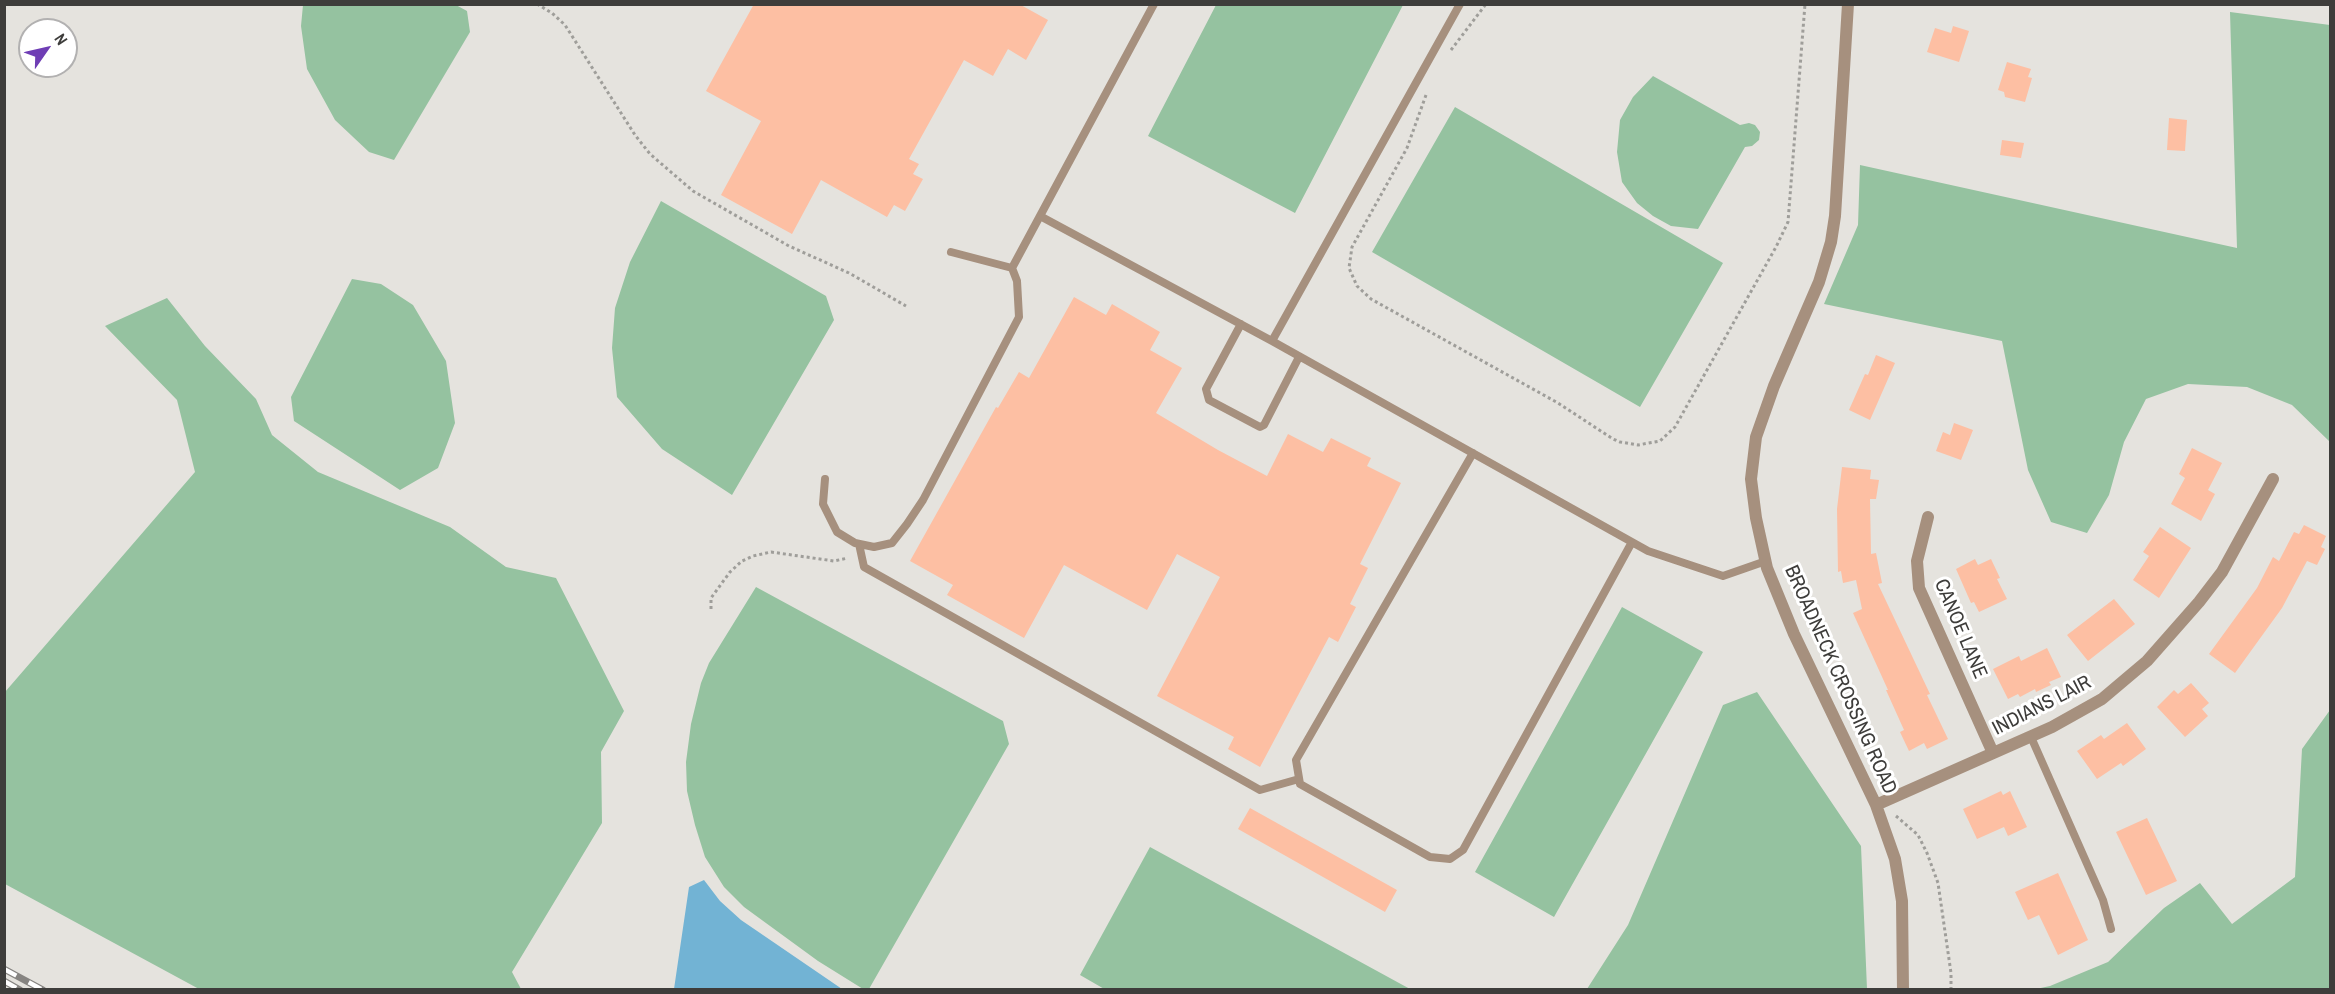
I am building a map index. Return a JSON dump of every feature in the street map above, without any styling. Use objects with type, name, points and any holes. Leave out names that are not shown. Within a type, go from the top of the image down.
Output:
[{"type":"street","name":"BROADNECK CROSSING ROAD","points":[[1848,4],[1836,206],[1831,242],[1819,282],[1774,386],[1755,437],[1751,478],[1756,518],[1766,561],[1794,634],[1876,805],[1894,859],[1902,901],[1903,990]]},
{"type":"street","name":"INDIANS LAIR","points":[[1876,805],[2052,727],[2102,699],[2147,662],[2199,602],[2222,572],[2273,479]]},
{"type":"street","name":"CANOE LANE","points":[[1928,517],[1917,561],[1919,588],[1993,753]]},
{"type":"lane","points":[[825,479],[823,504],[837,532],[859,544],[874,547],[892,543],[922,500],[1019,317],[1017,281],[1012,268],[1154,4]]},
{"type":"lane","points":[[1272,341],[1460,4]]},
{"type":"lane","points":[[1040,216],[1272,341],[1648,551],[1723,576],[1766,561]]},
{"type":"lane","points":[[951,252],[1012,268]]},
{"type":"lane","points":[[1241,324],[1206,389],[1209,400],[1227,411],[1254,426],[1264,425],[1299,357]]},
{"type":"lane","points":[[1473,453],[1296,760],[1300,784],[1430,857],[1450,859],[1463,850],[1632,542]]},
{"type":"lane","points":[[859,544],[864,567],[1260,790],[1299,779]]},
{"type":"lane","points":[[2031,736],[2103,900],[2111,929]]},
{"type":"path","points":[[537,4],[552,13],[565,25],[635,135],[650,154],[693,191],[789,246],[849,273],[906,306]]},
{"type":"path","points":[[1446,58],[1486,4]]},
{"type":"path","points":[[1431,86],[1407,148],[1352,247],[1349,268],[1357,286],[1371,299],[1558,403],[1613,439],[1638,445],[1660,441],[1675,427],[1788,222],[1805,4]]},
{"type":"path","points":[[711,609],[711,598],[730,572],[742,561],[753,556],[771,552],[834,561],[862,555]]},
{"type":"path","points":[[1876,805],[1898,818],[1918,835],[1927,853],[1938,883],[1952,973],[1951,990]]},
{"type":"green space","points":[[303,5],[456,5],[467,11],[470,32],[394,160],[369,152],[335,120],[307,69],[301,26]]},
{"type":"green space","points":[[1216,5],[1403,5],[1295,213],[1148,136]]},
{"type":"green space","points":[[2230,12],[2330,25],[2330,442],[2292,405],[2247,387],[2188,384],[2146,399],[2124,442],[2109,495],[2087,533],[2051,522],[2028,470],[2002,341],[1824,304],[1858,225],[1860,165],[2237,248]]},
{"type":"green space","points":[[1653,76],[1740,125],[1749,123],[1755,125],[1760,132],[1759,140],[1752,146],[1745,147],[1698,229],[1671,226],[1653,216],[1637,203],[1622,182],[1617,152],[1620,120],[1633,97]]},
{"type":"green space","points":[[1455,107],[1723,263],[1640,407],[1372,252]]},
{"type":"green space","points":[[661,201],[826,296],[834,320],[732,495],[662,449],[617,397],[612,348],[615,308],[630,262]]},
{"type":"green space","points":[[352,279],[381,284],[413,305],[446,361],[455,423],[438,468],[400,490],[294,421],[291,397]]},
{"type":"green space","points":[[167,298],[205,346],[256,399],[272,435],[318,472],[450,527],[506,567],[556,578],[624,711],[601,752],[602,823],[512,972],[521,989],[199,989],[5,884],[5,692],[195,472],[177,400],[105,326]]},
{"type":"green space","points":[[756,587],[1003,721],[1009,744],[869,989],[863,989],[818,961],[744,907],[724,887],[705,857],[695,825],[687,791],[686,762],[691,724],[701,683],[709,663]]},
{"type":"green space","points":[[1622,607],[1703,652],[1554,917],[1475,872]]},
{"type":"green space","points":[[1757,692],[1861,846],[1867,989],[1587,989],[1628,925],[1723,705]]},
{"type":"green space","points":[[2330,710],[2330,989],[2036,989],[2050,986],[2108,962],[2164,908],[2200,883],[2232,924],[2295,877],[2302,749]]},
{"type":"green space","points":[[1150,847],[1410,989],[1106,990],[1080,975]]},
{"type":"water","points":[[704,880],[720,901],[741,920],[842,989],[674,989],[689,887]]},
{"type":"building","points":[[754,4],[1019,4],[1048,20],[1026,60],[1008,49],[993,76],[964,60],[909,159],[919,164],[913,174],[923,179],[905,211],[894,205],[887,217],[821,180],[792,234],[721,195],[761,121],[706,91]]},
{"type":"building","points":[[1953,26],[1969,31],[1959,62],[1927,52],[1935,28],[1951,33]]},
{"type":"building","points":[[2007,62],[2031,69],[2028,77],[2032,78],[2025,102],[2005,97],[2004,92],[1998,90]]},
{"type":"building","points":[[2169,118],[2187,120],[2185,151],[2167,150]]},
{"type":"building","points":[[2002,140],[2024,143],[2021,158],[2000,155]]},
{"type":"building","points":[[1074,297],[1106,315],[1112,304],[1160,332],[1150,350],[1182,368],[1156,413],[1218,450],[1267,476],[1288,434],[1323,452],[1331,438],[1371,458],[1367,466],[1401,483],[1360,564],[1368,568],[1350,604],[1356,607],[1338,642],[1329,637],[1260,767],[1228,749],[1234,737],[1157,696],[1220,577],[1177,554],[1147,610],[1064,565],[1024,638],[947,595],[953,585],[910,561],[996,407],[998,408],[1019,372],[1029,378]]},
{"type":"building","points":[[1876,355],[1895,363],[1870,420],[1849,410]]},
{"type":"building","points":[[1954,423],[1973,430],[1961,460],[1936,451],[1943,432],[1950,435]]},
{"type":"building","points":[[2192,448],[2222,463],[2208,490],[2215,494],[2201,521],[2171,504],[2185,478],[2179,474]]},
{"type":"building","points":[[1842,467],[1871,470],[1870,479],[1879,480],[1876,499],[1870,499],[1871,554],[1876,553],[1882,583],[1878,584],[1930,694],[1927,695],[1948,739],[1927,749],[1924,743],[1909,751],[1900,732],[1904,730],[1886,690],[1888,690],[1853,613],[1862,609],[1856,580],[1843,583],[1841,571],[1838,572],[1837,509]]},
{"type":"building","points":[[2304,525],[2326,536],[2321,547],[2325,549],[2317,565],[2307,561],[2282,608],[2235,673],[2209,654],[2257,588],[2273,557],[2279,561],[2294,532],[2299,534]]},
{"type":"building","points":[[2160,527],[2191,548],[2159,598],[2133,580],[2149,556],[2143,552]]},
{"type":"building","points":[[1975,559],[1978,565],[1991,559],[2000,578],[1997,579],[2007,599],[1979,612],[1974,602],[1971,603],[1956,569]]},
{"type":"building","points":[[2114,599],[2135,624],[2088,661],[2067,635]]},
{"type":"building","points":[[2047,648],[2061,677],[2049,682],[2051,685],[2036,692],[2035,689],[2020,697],[2018,694],[2008,699],[1993,669],[2019,656],[2021,661]]},
{"type":"building","points":[[2191,683],[2209,703],[2202,709],[2208,716],[2185,737],[2157,707],[2174,690],[2178,694]]},
{"type":"building","points":[[2127,723],[2146,749],[2123,766],[2121,763],[2097,779],[2077,751],[2101,735],[2104,739]]},
{"type":"building","points":[[2001,791],[2003,795],[2010,791],[2027,827],[2008,836],[2004,827],[1977,839],[1963,809]]},
{"type":"building","points":[[1250,808],[1397,890],[1385,912],[1238,829]]},
{"type":"building","points":[[2147,818],[2177,881],[2146,895],[2116,832]]},
{"type":"building","points":[[2058,873],[2088,940],[2058,955],[2039,915],[2028,920],[2015,892]]},
{"type":"railway","points":[[4,969],[43,990]]},
{"type":"railway","points":[[4,981],[20,990]]}]
